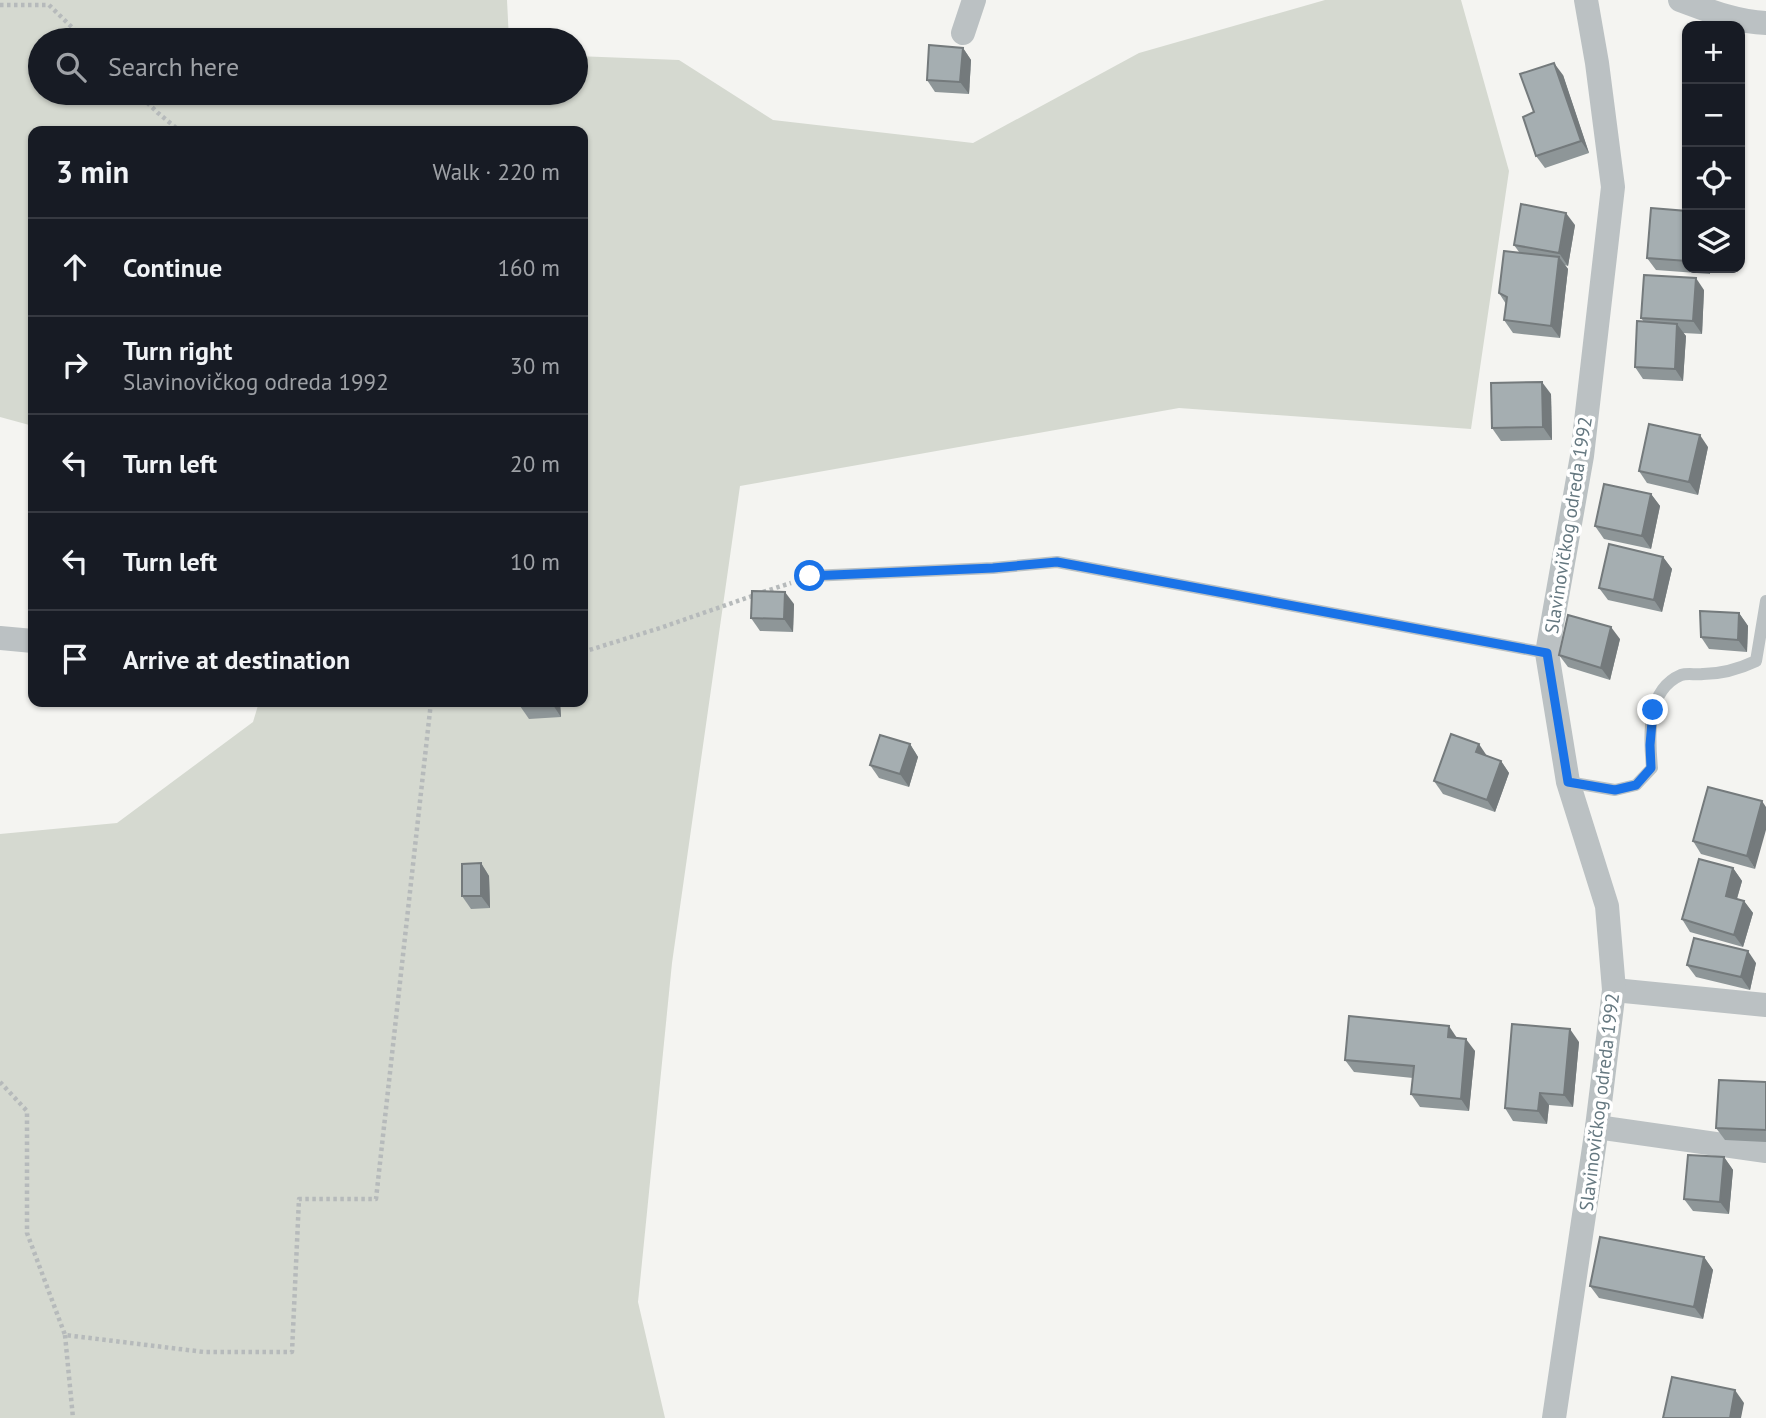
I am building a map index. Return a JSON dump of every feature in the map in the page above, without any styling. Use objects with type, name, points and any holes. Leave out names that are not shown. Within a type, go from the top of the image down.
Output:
[{"type":"street","points":[[963,33],[974,0]]},
{"type":"street","name":"Slavinovičkog odreda 1992","points":[[1554,1418],[1597,1127],[1614,990],[1607,906],[1568,782],[1547,653],[1582,456],[1613,187],[1586,0]]},
{"type":"street","points":[[1680,0],[1716,13],[1766,23]]},
{"type":"street","points":[[0,638],[28,641]]},
{"type":"street","name":"Slavinovičkog odreda 1992","points":[[1614,990],[1766,1005]]},
{"type":"street","name":"Slavinovičkog odreda 1992","points":[[1597,1127],[1766,1151]]},
{"type":"lane","points":[[810,576],[993,568],[1057,562],[1547,653]]},
{"type":"lane","points":[[1568,782],[1615,790],[1636,785],[1651,768],[1653,710],[1662,689],[1682,674],[1706,674],[1738,669],[1756,660],[1766,601]]},
{"type":"path","points":[[0,5],[49,5],[73,28]]},
{"type":"path","points":[[150,105],[174,126]]},
{"type":"path","points":[[588,650],[810,576]]},
{"type":"path","points":[[65,1335],[204,1352],[292,1352],[299,1199],[376,1199],[429,707]]},
{"type":"path","points":[[0,1082],[27,1111],[27,1233],[65,1335],[73,1418]]},
{"type":"shaded area","points":[[0,0],[507,0],[508,28],[28,28],[28,105],[588,105],[588,56],[679,60],[773,120],[973,143],[1139,53],[1325,0],[1461,0],[1509,171],[1471,429],[1179,408],[740,486],[672,963],[638,1302],[665,1418],[0,1418],[0,834],[117,823],[253,722],[258,707],[588,707],[588,126],[28,126],[28,425],[0,417]]},
{"type":"building","points":[[929,45],[963,48],[960,82],[927,80]]},
{"type":"building","points":[[1554,63],[1581,141],[1536,156],[1523,117],[1534,112],[1520,74]]},
{"type":"building","points":[[1521,204],[1566,213],[1559,253],[1514,245]]},
{"type":"building","points":[[1651,208],[1682,211],[1682,261],[1647,258]]},
{"type":"building","points":[[1504,251],[1559,257],[1551,326],[1504,320],[1507,297],[1499,293]]},
{"type":"building","points":[[1644,275],[1696,278],[1693,321],[1641,318]]},
{"type":"building","points":[[1637,321],[1677,324],[1675,369],[1635,367]]},
{"type":"building","points":[[1542,382],[1543,427],[1492,428],[1491,383]]},
{"type":"building","points":[[1649,424],[1700,435],[1689,482],[1639,471]]},
{"type":"building","points":[[1604,484],[1651,494],[1642,536],[1595,526]]},
{"type":"building","points":[[1609,544],[1663,557],[1654,600],[1599,588]]},
{"type":"building","points":[[752,591],[785,592],[784,619],[751,618]]},
{"type":"building","points":[[1700,611],[1739,613],[1738,640],[1701,637]]},
{"type":"building","points":[[1568,615],[1611,627],[1601,668],[1559,655]]},
{"type":"building","points":[[1451,734],[1479,744],[1476,752],[1501,761],[1487,800],[1434,781]]},
{"type":"building","points":[[880,735],[910,744],[900,774],[870,765]]},
{"type":"building","points":[[1708,787],[1762,801],[1747,856],[1693,841]]},
{"type":"building","points":[[1699,859],[1733,868],[1726,896],[1744,901],[1734,935],[1682,919]]},
{"type":"building","points":[[481,863],[481,896],[462,896],[462,864]]},
{"type":"building","points":[[1694,938],[1748,951],[1741,977],[1687,965]]},
{"type":"building","points":[[1349,1016],[1449,1026],[1448,1037],[1466,1039],[1461,1099],[1411,1094],[1414,1066],[1345,1060]]},
{"type":"building","points":[[1512,1024],[1570,1029],[1564,1095],[1540,1093],[1538,1111],[1505,1108]]},
{"type":"building","points":[[1719,1080],[1766,1082],[1766,1130],[1716,1128]]},
{"type":"building","points":[[1688,1155],[1724,1157],[1720,1202],[1684,1199]]},
{"type":"building","points":[[1600,1237],[1704,1257],[1694,1307],[1590,1286]]},
{"type":"building","points":[[1672,1377],[1735,1390],[1730,1418],[1663,1418]]},
{"type":"route","points":[[810,576],[993,568],[1057,562],[1547,653],[1568,782],[1615,790],[1636,785],[1651,768],[1653,710]]}]
